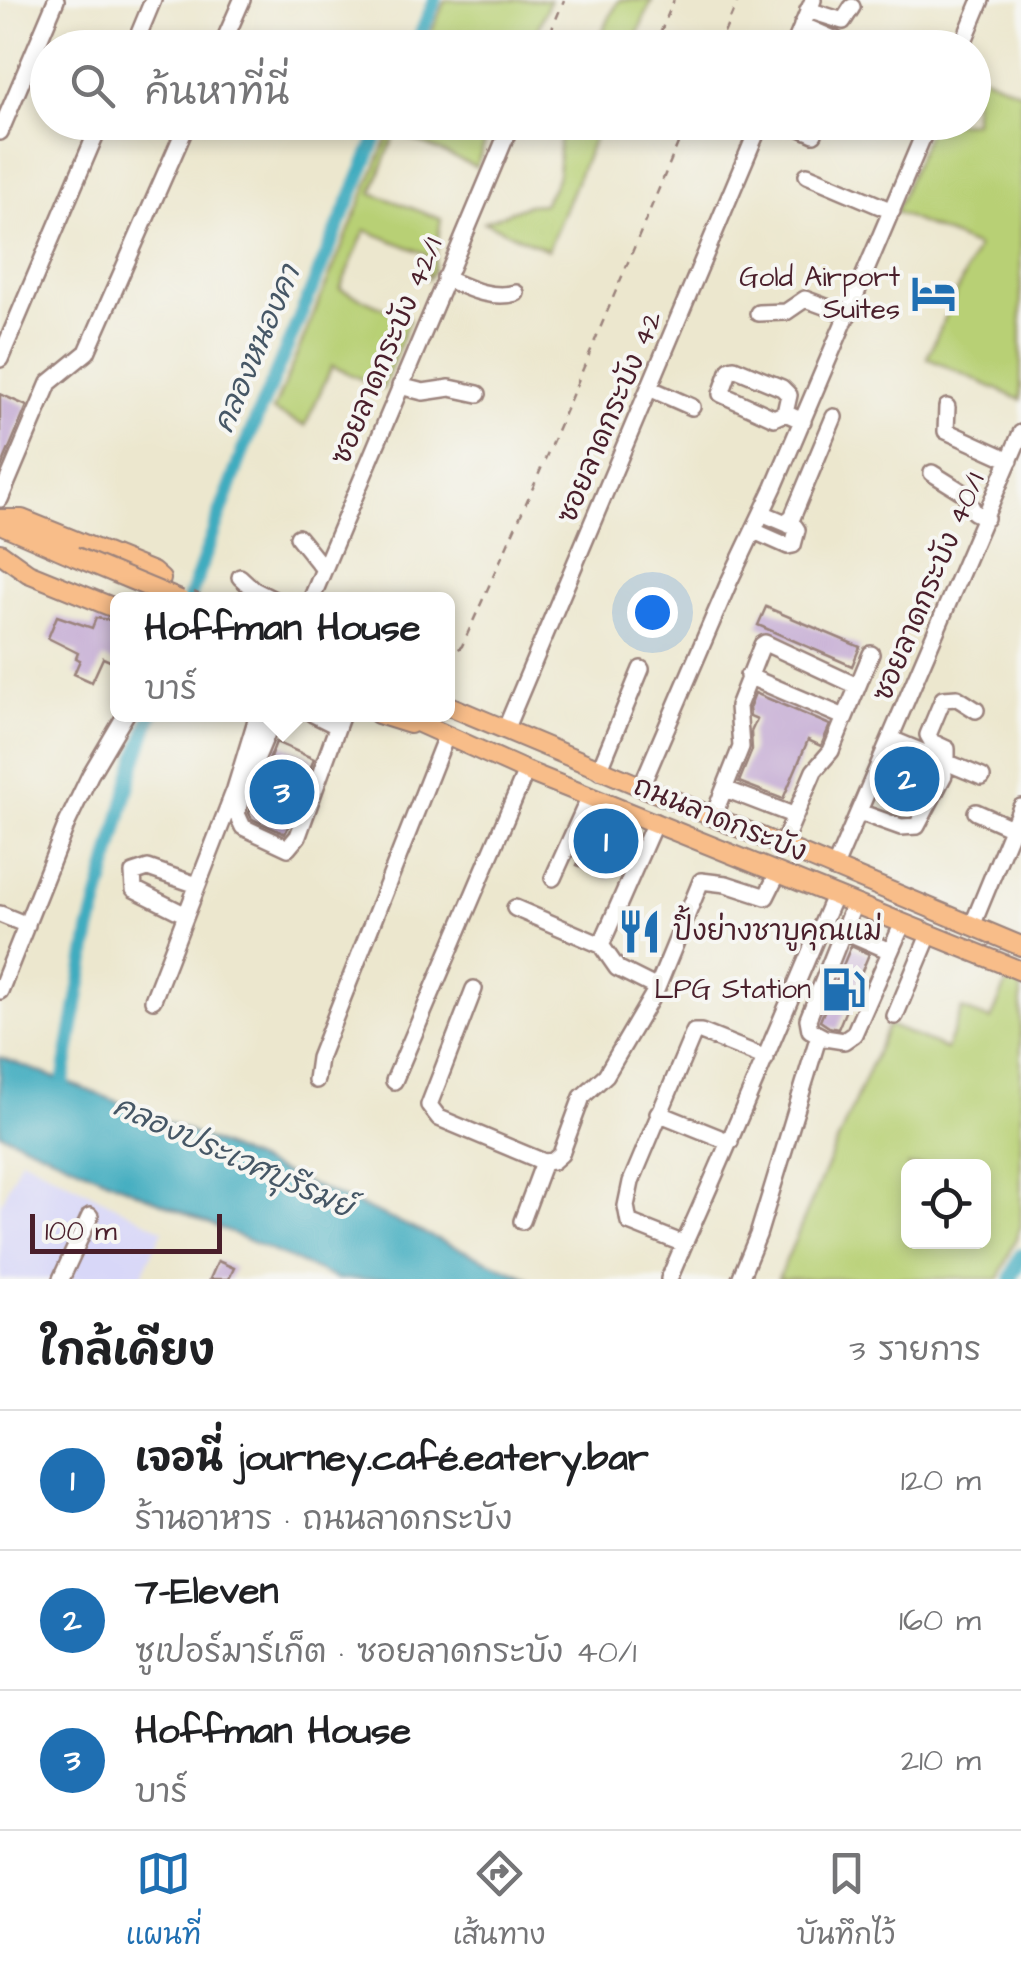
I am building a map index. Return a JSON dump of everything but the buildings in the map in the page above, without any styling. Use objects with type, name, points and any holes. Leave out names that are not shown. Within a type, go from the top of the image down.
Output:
[{"type":"main road","points":[[0,521],[22,519],[153,572],[161,579],[158,592]]},
{"type":"main road","points":[[0,521],[74,556],[177,592]]},
{"type":"main road","points":[[0,552],[110,596]]},
{"type":"main road","points":[[0,552],[28,573],[110,606]]},
{"type":"main road","name":"ถนนลาดกระบัง","points":[[455,708],[1021,946]]},
{"type":"main road","points":[[403,722],[440,734]]},
{"type":"main road","name":"ถนนลาดกระบัง","points":[[416,722],[526,771],[1021,971]]},
{"type":"main road","points":[[704,841],[713,817]]},
{"type":"street","points":[[43,30],[56,0]]},
{"type":"street","points":[[140,30],[153,0]]},
{"type":"street","points":[[229,30],[242,0]]},
{"type":"street","points":[[968,30],[981,0]]},
{"type":"street","points":[[808,12],[843,20],[852,8]]},
{"type":"street","points":[[808,12],[831,30]]},
{"type":"street","points":[[0,132],[30,61]]},
{"type":"street","points":[[0,359],[93,140]]},
{"type":"street","points":[[0,499],[49,383],[87,352],[180,140]]},
{"type":"street","name":"ซอยลาดกระบัง 42/1","points":[[314,592],[504,140]]},
{"type":"street","name":"ซอยลาดกระบัง 42","points":[[505,730],[753,140]]},
{"type":"street","points":[[641,788],[922,140]]},
{"type":"street","points":[[807,175],[892,211]]},
{"type":"street","points":[[445,278],[484,294],[516,294]]},
{"type":"street","points":[[758,313],[786,312],[805,299],[848,314]]},
{"type":"street","points":[[400,386],[423,392],[450,388],[478,394]]},
{"type":"street","points":[[649,388],[692,407]]},
{"type":"street","points":[[947,407],[946,431],[1010,460]]},
{"type":"street","points":[[784,414],[802,421]]},
{"type":"street","points":[[789,524],[834,417]]},
{"type":"street","name":"ซอยลาดกระบัง 40/1","points":[[834,869],[1021,433]]},
{"type":"street","points":[[932,472],[959,488],[974,512],[986,518]]},
{"type":"street","points":[[754,532],[791,546],[797,530],[762,513]]},
{"type":"street","points":[[298,538],[323,568]]},
{"type":"street","points":[[240,577],[258,592]]},
{"type":"street","points":[[713,817],[741,747],[738,706],[765,643],[857,686]]},
{"type":"street","points":[[782,846],[816,768],[831,751],[871,654]]},
{"type":"street","points":[[599,770],[642,670]]},
{"type":"street","points":[[748,676],[844,717]]},
{"type":"street","points":[[859,812],[901,827],[917,826],[946,769],[947,748],[932,742],[928,735],[943,699],[957,698],[976,710]]},
{"type":"street","points":[[0,991],[85,785],[121,722]]},
{"type":"street","points":[[153,1000],[236,789],[256,722]]},
{"type":"street","points":[[272,722],[237,814],[244,827],[283,847],[293,844],[298,836],[339,722]]},
{"type":"street","points":[[316,1080],[319,1058],[440,734]]},
{"type":"street","points":[[891,739],[946,769],[982,777]]},
{"type":"street","points":[[394,1081],[526,771]]},
{"type":"street","points":[[725,789],[793,816]]},
{"type":"street","points":[[553,878],[590,796]]},
{"type":"street","points":[[972,926],[1021,807]]},
{"type":"street","points":[[976,812],[1012,828]]},
{"type":"street","points":[[601,945],[655,822]]},
{"type":"street","points":[[186,915],[134,889],[133,874],[148,868],[197,885]]},
{"type":"street","points":[[474,989],[429,1106],[439,1118],[544,1162],[554,1161],[561,1154],[582,1097],[606,1075],[657,988],[701,881],[726,884],[766,897],[778,873]]},
{"type":"street","points":[[669,1279],[834,896]]},
{"type":"street","points":[[854,904],[808,1019],[810,1030],[819,1035],[844,1041],[854,1034],[902,925]]},
{"type":"street","points":[[514,908],[601,945],[617,968],[657,988]]},
{"type":"street","points":[[0,914],[27,925]]},
{"type":"street","points":[[842,930],[890,951]]},
{"type":"street","points":[[895,1016],[928,935]]},
{"type":"street","points":[[684,1244],[629,1222],[626,1216],[631,1182],[691,1035],[696,1032],[766,1058]]},
{"type":"street","points":[[740,1279],[758,1235],[819,1035]]},
{"type":"street","points":[[658,1114],[730,1142]]},
{"type":"street","points":[[522,1221],[544,1162]]},
{"type":"street","points":[[61,1279],[90,1216]]},
{"type":"path","points":[[552,30],[564,0]]},
{"type":"path","points":[[662,30],[674,0]]},
{"type":"path","points":[[726,30],[738,0]]},
{"type":"path","points":[[455,653],[462,646],[527,502],[678,140]]},
{"type":"shaded area","points":[[21,1158],[163,1230],[140,1279],[0,1279],[0,1205]]},
{"type":"green space","points":[[445,0],[550,0],[537,30],[432,30]]},
{"type":"green space","points":[[619,0],[652,0],[639,30],[603,30]]},
{"type":"green space","points":[[991,79],[1021,92],[1021,400],[927,358],[977,247],[895,212],[925,140],[991,140]]},
{"type":"green space","points":[[387,140],[393,140],[372,193],[441,219],[433,272],[428,279],[426,254],[365,230],[340,289],[409,319],[383,389],[332,366],[305,426],[273,411]]},
{"type":"green space","points":[[414,140],[486,140],[476,167]]},
{"type":"green space","points":[[560,140],[593,140],[548,250],[484,222],[527,205],[543,204],[559,166]]},
{"type":"green space","points":[[1008,980],[1021,985],[1021,1226],[999,1279],[778,1279],[888,1025],[946,1049],[962,1009],[991,1020]]},
{"type":"water","name":"คลองประเวศบุรีรมย์","points":[[0,1057],[129,1106],[530,1279],[337,1279],[0,1133]]},
{"type":"waterway","name":"คลองหนองคา","points":[[422,30],[435,0]]},
{"type":"waterway","name":"คลองหนองคา","points":[[192,592],[244,448],[375,140]]},
{"type":"waterway","name":"คลองหนองคา","points":[[60,1099],[90,932],[149,722]]},
{"type":"waterway","points":[[1011,1279],[1021,1255]]},
{"type":"place","name":"Gold Airport Suites","points":[[933,293]]},
{"type":"place","name":"7-Eleven","points":[[907,779]]},
{"type":"place","name":"Hoffman House","points":[[282,792]]},
{"type":"place","name":"เจอนี่ journey.café.eatery.bar","points":[[606,841]]},
{"type":"place","name":"ปิ้งย่างชาบูคุณแม่","points":[[640,931]]},
{"type":"place","name":"LPG Station","points":[[844,989]]}]
